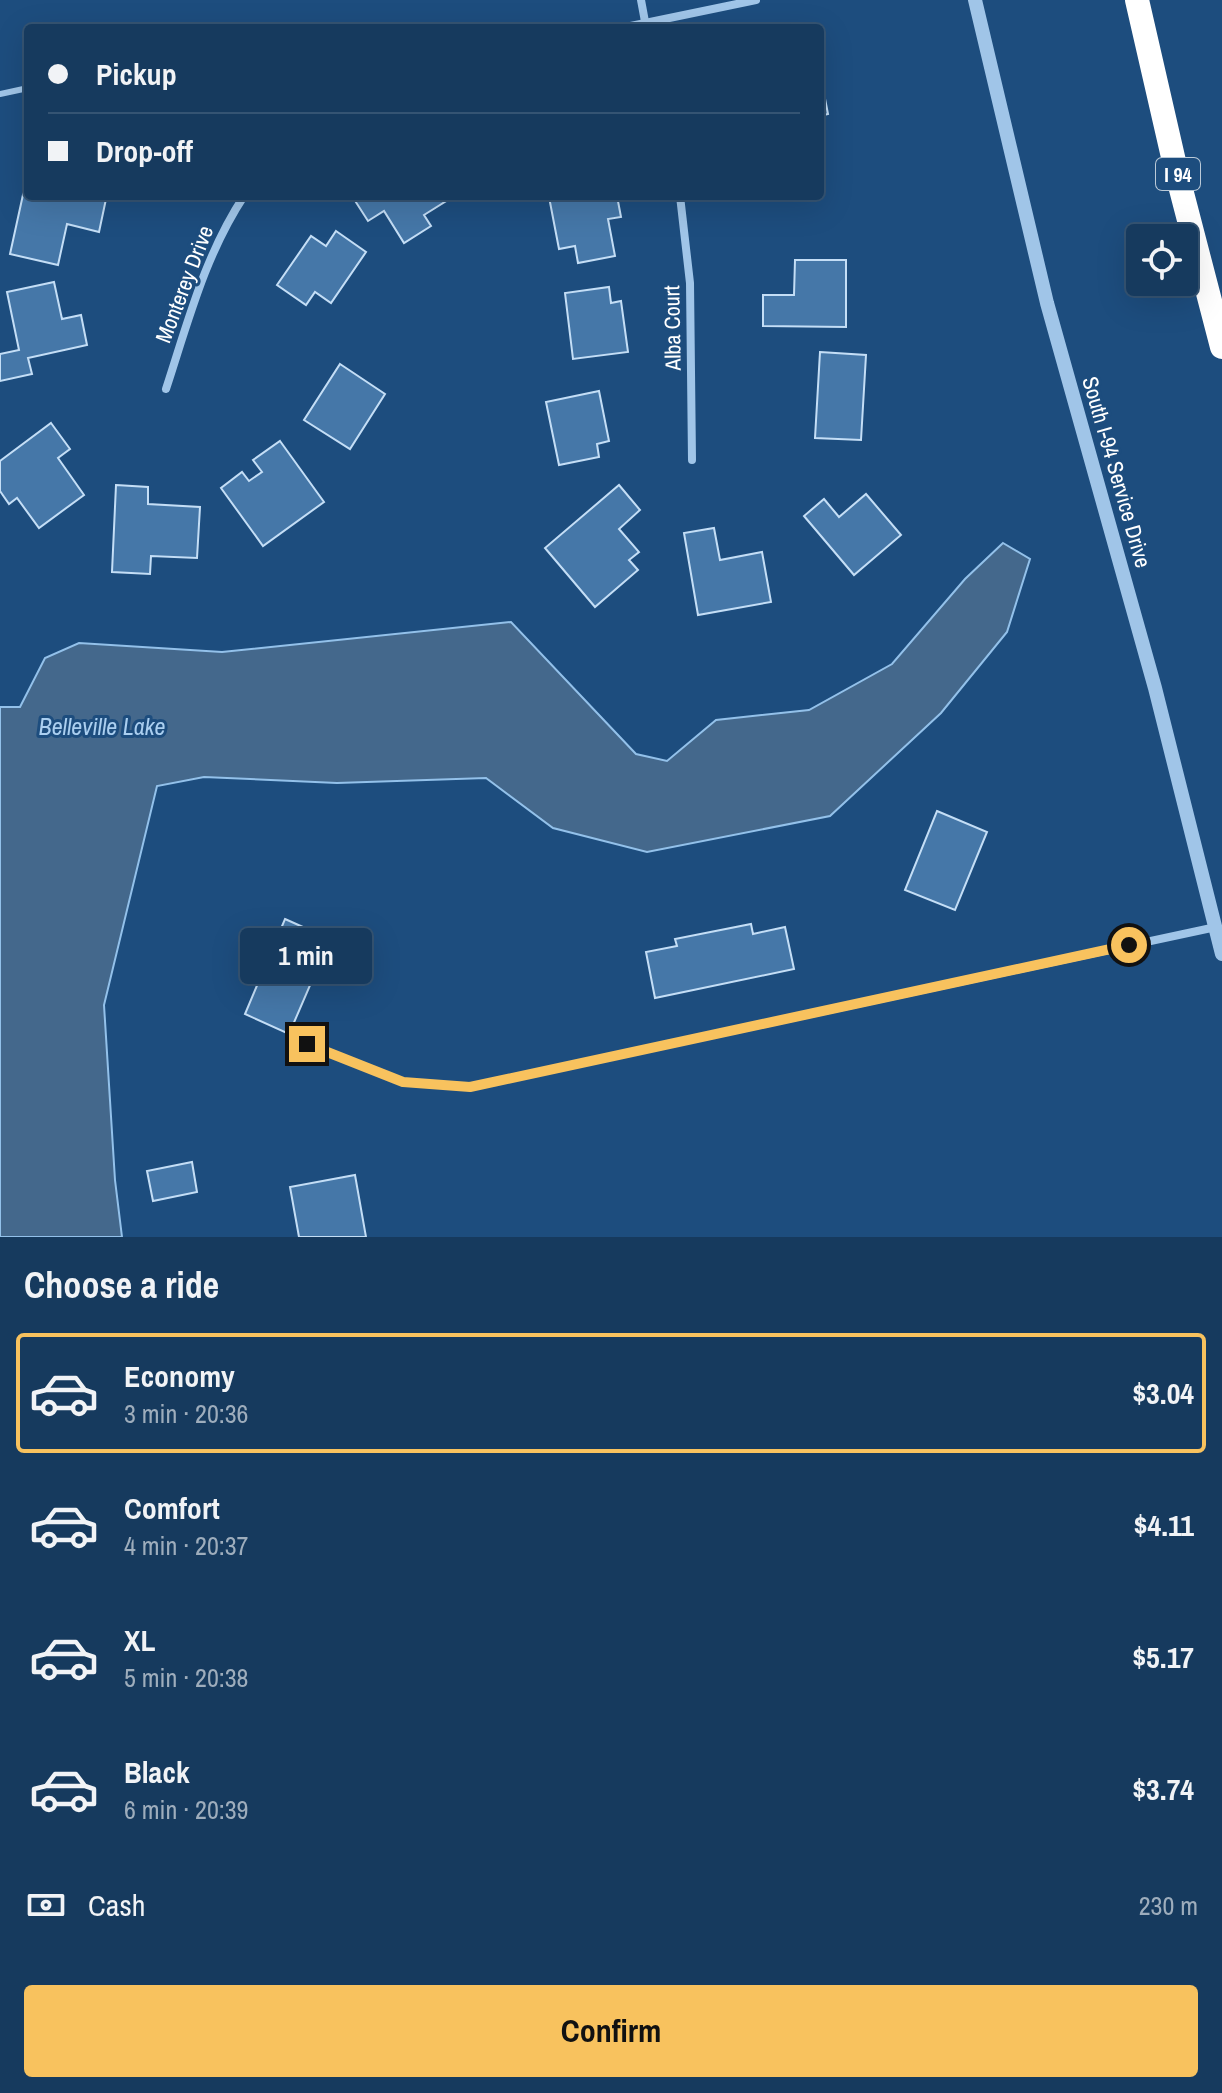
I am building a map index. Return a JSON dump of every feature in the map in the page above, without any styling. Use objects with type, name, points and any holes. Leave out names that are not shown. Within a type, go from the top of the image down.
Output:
[{"type":"highway","name":"I 94","points":[[1137,0],[1176,170],[1222,347]]},
{"type":"street","points":[[641,0],[646,24]]},
{"type":"street","points":[[654,24],[756,0]]},
{"type":"street","name":"South I-94 Service Drive","points":[[975,0],[1047,303],[1151,674],[1222,954]]},
{"type":"street","name":"Monterey Drive","points":[[166,389],[204,272],[215,245],[242,200]]},
{"type":"street","name":"Alba Court","points":[[680,200],[690,283],[692,460]]},
{"type":"street","points":[[307,1044],[403,1082],[470,1087],[1216,927]]},
{"type":"lane","points":[[0,94],[24,89]]},
{"type":"water","name":"Belleville Lake","points":[[1003,543],[1030,559],[1007,632],[941,713],[830,816],[647,852],[553,828],[486,778],[337,783],[204,777],[157,786],[104,1005],[115,1180],[122,1237],[0,1237],[0,707],[20,707],[45,658],[79,643],[222,652],[511,622],[636,754],[667,761],[716,720],[809,710],[892,664],[965,579]]},
{"type":"building","points":[[824,94],[828,114],[824,115]]},
{"type":"building","points":[[24,190],[24,200],[106,200],[99,232],[67,224],[58,265],[10,254]]},
{"type":"building","points":[[355,200],[448,200],[424,215],[431,226],[404,243],[384,211],[368,221]]},
{"type":"building","points":[[550,200],[618,200],[621,217],[608,219],[615,256],[578,263],[575,246],[559,249]]},
{"type":"building","points":[[336,231],[366,252],[331,303],[315,292],[306,305],[277,285],[311,236],[326,246]]},
{"type":"building","points":[[795,260],[846,260],[846,327],[763,326],[763,295],[794,295]]},
{"type":"building","points":[[54,282],[62,319],[81,315],[87,345],[28,358],[32,374],[0,381],[0,354],[19,350],[7,292]]},
{"type":"building","points":[[609,287],[611,303],[621,301],[628,352],[573,359],[565,293]]},
{"type":"building","points":[[820,352],[866,355],[861,440],[815,438]]},
{"type":"building","points":[[340,364],[385,394],[350,449],[304,420]]},
{"type":"building","points":[[599,391],[609,441],[597,444],[599,457],[559,465],[546,402]]},
{"type":"building","points":[[51,423],[70,449],[58,458],[84,495],[39,528],[17,498],[9,504],[0,491],[0,461]]},
{"type":"building","points":[[280,441],[324,502],[263,546],[221,488],[242,472],[249,481],[262,472],[253,460]]},
{"type":"building","points":[[116,485],[148,487],[148,504],[200,507],[197,558],[151,556],[150,574],[112,572]]},
{"type":"building","points":[[619,485],[640,510],[619,529],[639,552],[629,560],[638,570],[595,607],[545,548]]},
{"type":"building","points":[[866,494],[901,535],[854,575],[804,516],[824,499],[839,517]]},
{"type":"building","points":[[714,528],[720,560],[762,552],[771,602],[698,615],[684,533]]},
{"type":"building","points":[[937,811],[987,832],[955,910],[905,890]]},
{"type":"building","points":[[285,919],[330,939],[289,1034],[245,1014]]},
{"type":"building","points":[[751,924],[753,934],[785,927],[794,969],[655,998],[646,952],[677,946],[675,939]]},
{"type":"building","points":[[192,1162],[197,1192],[153,1201],[147,1171]]},
{"type":"building","points":[[355,1175],[366,1237],[299,1237],[290,1187]]},
{"type":"route","points":[[307,1044],[403,1082],[470,1087],[1129,945]]}]
